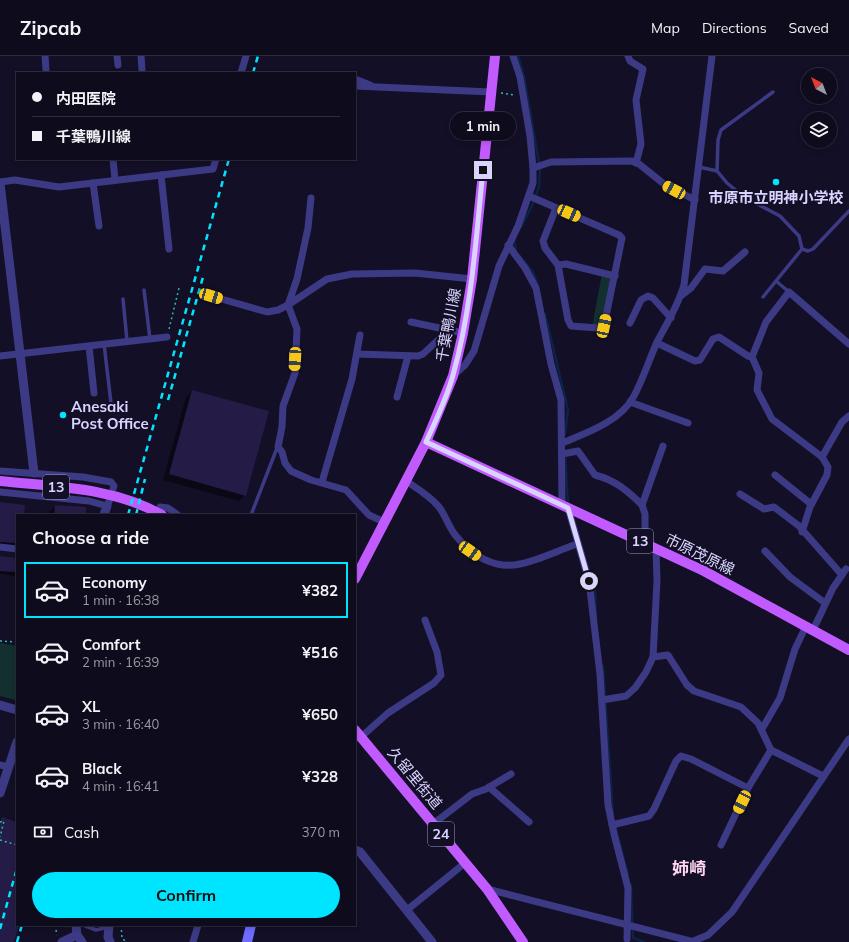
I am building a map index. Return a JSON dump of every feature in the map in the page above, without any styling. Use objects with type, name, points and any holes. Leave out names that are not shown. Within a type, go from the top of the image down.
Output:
[{"type":"main road","name":"千葉鴨川線","points":[[356,577],[426,442],[453,376],[463,333],[472,278],[495,56]]},
{"type":"main road","name":"市原茂原線","points":[[426,442],[704,571],[849,650]]},
{"type":"main road","name":"13","points":[[0,481],[102,492],[160,514]]},
{"type":"main road","name":"久留里街道","points":[[358,733],[487,889],[523,942]]},
{"type":"main road","points":[[247,942],[251,926]]},
{"type":"street","points":[[45,56],[46,70]]},
{"type":"street","points":[[117,56],[118,65]]},
{"type":"street","points":[[141,56],[142,70]]},
{"type":"street","points":[[241,72],[246,56]]},
{"type":"street","points":[[628,56],[630,61],[644,69],[636,100],[641,144],[636,163]]},
{"type":"street","points":[[562,443],[614,418],[630,402],[657,343],[682,295],[712,56]]},
{"type":"street","points":[[453,376],[465,365],[474,351],[499,266],[518,226],[533,183],[533,168],[516,57]]},
{"type":"street","points":[[356,79],[376,87]]},
{"type":"street","points":[[356,86],[491,92]]},
{"type":"street","points":[[113,160],[115,180]]},
{"type":"street","points":[[34,473],[0,193],[0,182],[15,180],[59,187],[213,168],[216,160]]},
{"type":"street","points":[[533,168],[551,162],[612,161],[636,163],[664,184],[695,200]]},
{"type":"street","points":[[161,175],[169,249]]},
{"type":"street","points":[[94,183],[99,226]]},
{"type":"street","points":[[529,196],[619,235],[622,242],[604,326],[598,328],[572,326],[568,320],[558,265],[544,248],[543,241],[556,208]]},
{"type":"street","points":[[311,198],[308,228],[297,279],[288,305],[297,329],[294,373],[283,406],[282,427],[278,447],[282,452],[285,463],[292,471],[311,480],[346,490],[369,514],[384,522]]},
{"type":"street","points":[[508,245],[525,268],[536,288],[561,400],[565,507],[589,581],[602,700],[605,764],[612,825],[628,888],[627,941]]},
{"type":"street","points":[[682,295],[690,288],[705,269],[723,271],[745,252]]},
{"type":"street","points":[[558,265],[566,264],[615,276]]},
{"type":"street","points":[[211,296],[267,312],[278,310],[288,305],[327,279],[352,274],[415,273],[472,278]]},
{"type":"street","points":[[802,532],[811,504],[827,475],[828,467],[822,457],[772,419],[757,390],[759,373],[752,357],[766,322],[789,292],[849,344]]},
{"type":"street","points":[[630,323],[641,300],[648,296],[670,318]]},
{"type":"street","points":[[411,322],[463,333]]},
{"type":"street","points":[[357,354],[418,356],[423,354],[449,330]]},
{"type":"street","points":[[322,482],[352,379],[360,335]]},
{"type":"street","points":[[0,356],[167,337]]},
{"type":"street","points":[[657,343],[695,361],[700,360],[713,339],[719,337],[748,356],[752,357]]},
{"type":"street","points":[[89,346],[94,393]]},
{"type":"street","points":[[397,397],[408,356]]},
{"type":"street","points":[[630,402],[688,423]]},
{"type":"street","points":[[822,457],[842,422],[849,416]]},
{"type":"street","points":[[642,505],[663,446]]},
{"type":"street","points":[[562,454],[578,451],[595,475],[605,478],[624,488],[642,505],[645,514],[645,544]]},
{"type":"street","points":[[0,471],[82,477],[111,482],[114,486],[113,489]]},
{"type":"street","points":[[775,475],[811,504]]},
{"type":"street","points":[[406,481],[428,495],[440,508],[456,536],[470,551],[485,561],[508,565],[519,564],[577,544]]},
{"type":"street","points":[[0,492],[108,503],[104,514]]},
{"type":"street","points":[[740,494],[764,509],[774,507],[799,526],[802,532],[844,572],[826,603],[795,649],[780,698],[762,729]]},
{"type":"street","points":[[156,514],[160,507],[168,508],[177,514]]},
{"type":"street","points":[[0,548],[16,549]]},
{"type":"street","points":[[602,700],[626,696],[635,688],[646,672],[653,657],[657,581],[656,549]]},
{"type":"street","points":[[765,551],[790,577],[826,603]]},
{"type":"street","points":[[358,733],[434,683],[441,675],[437,652],[425,620]]},
{"type":"street","points":[[653,657],[668,655],[687,685],[694,691],[741,707],[762,729],[771,750],[823,776]]},
{"type":"street","points":[[0,705],[16,710]]},
{"type":"street","points":[[487,889],[692,942],[708,935],[732,912],[849,739]]},
{"type":"street","points":[[0,793],[4,766],[16,744]]},
{"type":"street","points":[[721,845],[748,788],[771,750]]},
{"type":"street","points":[[612,825],[649,816],[654,809],[676,761],[681,756],[691,759],[748,788]]},
{"type":"street","points":[[433,824],[472,794],[489,788],[511,774]]},
{"type":"street","points":[[489,788],[529,822]]},
{"type":"street","points":[[356,850],[360,852],[432,942]]},
{"type":"street","points":[[407,910],[465,863]]},
{"type":"street","points":[[60,939],[80,939],[76,926]]},
{"type":"street","points":[[108,926],[108,937],[110,942]]},
{"type":"street","points":[[192,942],[198,926]]},
{"type":"lane","points":[[717,171],[718,140],[721,130],[773,92]]},
{"type":"lane","points":[[699,167],[717,171],[727,183],[744,197],[780,216],[799,236],[802,249]]},
{"type":"lane","points":[[802,249],[813,249],[849,211]]},
{"type":"lane","points":[[763,296],[802,249]]},
{"type":"lane","points":[[776,281],[789,292]]},
{"type":"lane","points":[[144,290],[150,339]]},
{"type":"lane","points":[[123,299],[128,342]]},
{"type":"lane","points":[[104,344],[111,403]]},
{"type":"lane","points":[[251,514],[278,447]]},
{"type":"lane","points":[[86,926],[96,930],[108,926]]},
{"type":"path","points":[[491,92],[523,95]]},
{"type":"path","points":[[167,337],[179,288]]},
{"type":"path","points":[[0,641],[16,642]]},
{"type":"path","points":[[0,822],[4,821],[0,837]]},
{"type":"path","points":[[0,840],[16,844]]},
{"type":"path","points":[[55,926],[60,939]]},
{"type":"path","points":[[121,926],[122,938],[126,942]]},
{"type":"green space","points":[[602,273],[615,276],[604,326],[592,328]]},
{"type":"green space","points":[[0,643],[16,646],[16,698],[15,700],[0,696]]},
{"type":"building","points":[[192,390],[269,411],[246,496],[169,474]]},
{"type":"building","points":[[0,502],[25,505],[24,514],[16,514],[16,543],[0,542]]},
{"type":"building","points":[[55,505],[86,507],[86,514],[54,514]]},
{"type":"building","points":[[0,556],[16,558],[16,572],[0,571]]},
{"type":"building","points":[[2,817],[16,822],[16,926],[19,926],[14,942],[0,942],[0,823]]},
{"type":"waterway","points":[[518,56],[524,76],[540,169],[539,187],[531,208],[521,227]]},
{"type":"waterway","points":[[514,240],[516,251]]},
{"type":"waterway","points":[[519,255],[533,272],[538,286]]},
{"type":"waterway","points":[[545,314],[568,410],[565,434]]},
{"type":"waterway","points":[[565,455],[568,504]]},
{"type":"waterway","points":[[592,579],[595,590],[596,616]]},
{"type":"waterway","points":[[603,666],[613,815]]},
{"type":"waterway","points":[[616,829],[628,875]]},
{"type":"waterway","points":[[631,885],[633,938],[644,942]]},
{"type":"railway","points":[[253,72],[258,56]]},
{"type":"railway","points":[[128,514],[229,160]]},
{"type":"railway","points":[[168,400],[203,277]]},
{"type":"railway","points":[[136,514],[145,479]]},
{"type":"railway","points":[[0,929],[16,872]]},
{"type":"railway","points":[[17,942],[22,926]]},
{"type":"place","name":"市原市立明神小学校","points":[[776,182]]},
{"type":"place","name":"Anesaki Post Office","points":[[63,415]]},
{"type":"district","name":"姉崎","points":[[689,867]]},
{"type":"route","points":[[483,170],[472,278],[463,333],[453,376],[440,411],[426,442],[568,508],[589,581]]}]
